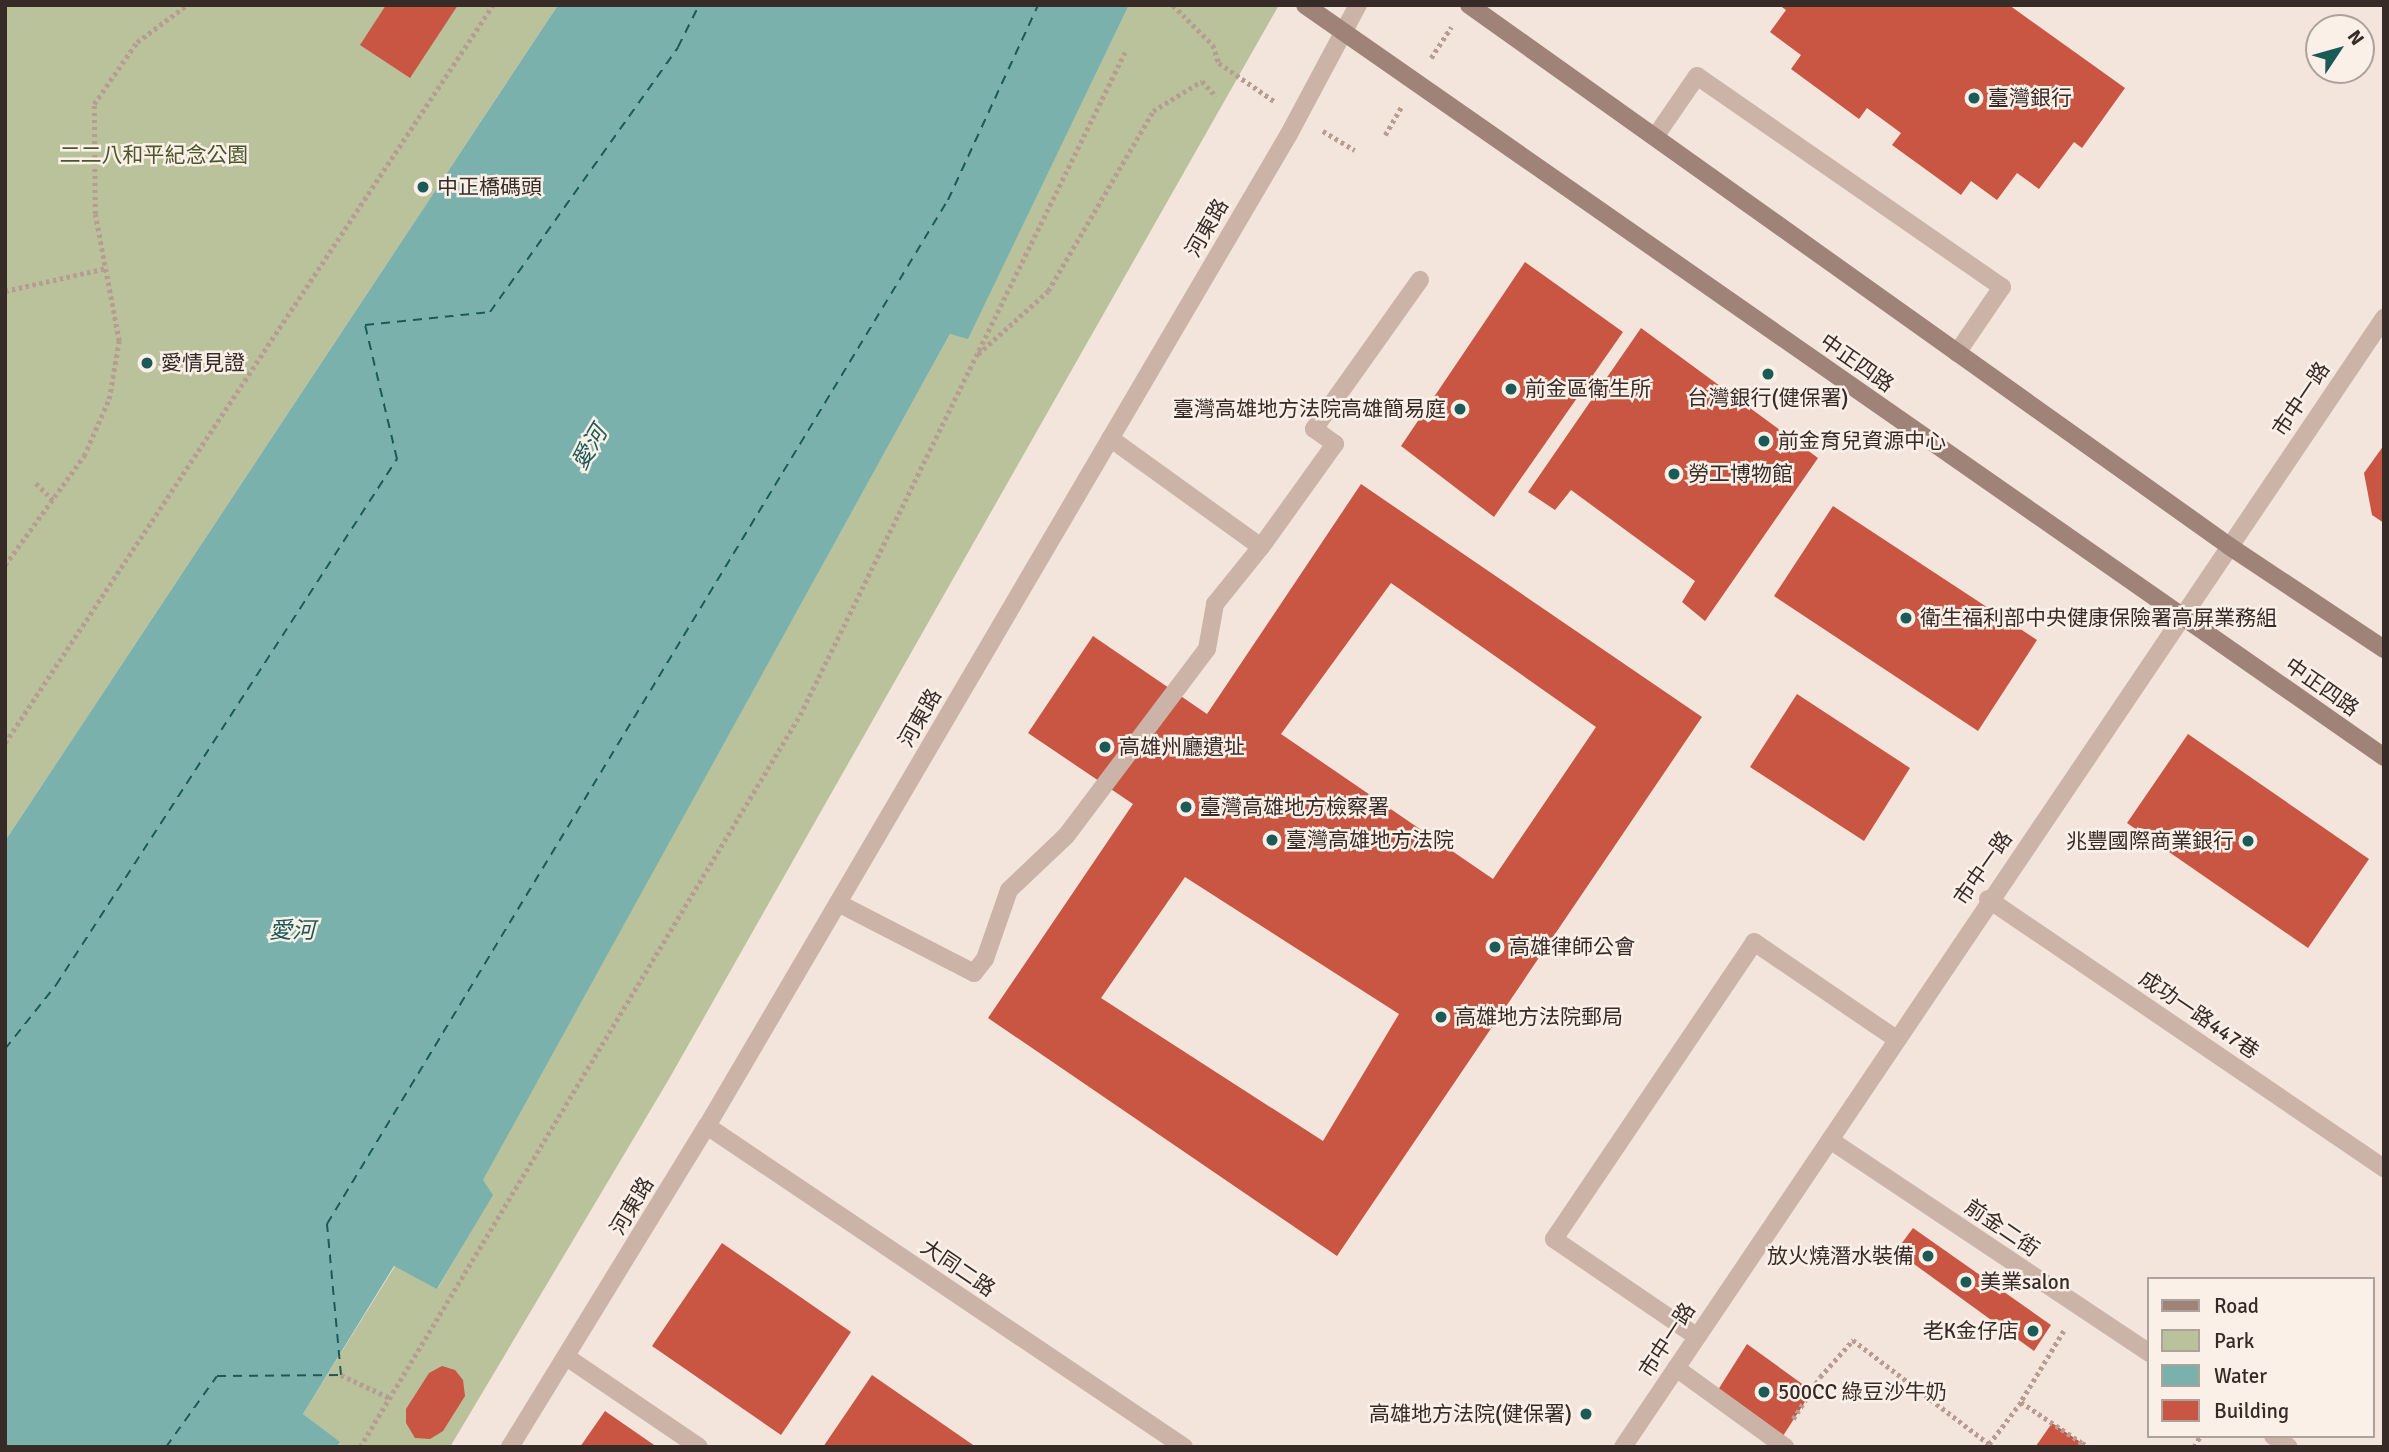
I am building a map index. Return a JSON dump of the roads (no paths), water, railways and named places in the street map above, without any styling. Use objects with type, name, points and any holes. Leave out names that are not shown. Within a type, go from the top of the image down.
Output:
[{"type":"street","name":"中正四路","points":[[1305,5],[2384,757]]},
{"type":"street","name":"河東路","points":[[510,1447],[568,1358],[707,1126],[1346,34],[1358,5]]},
{"type":"street","points":[[1469,5],[2229,546],[2384,649]]},
{"type":"street","points":[[1655,137],[1697,76],[2002,287],[1957,353]]},
{"type":"street","points":[[838,903],[970,974],[978,970],[1009,890],[1066,835],[1200,660],[1218,598],[1261,547],[1335,444],[1314,429],[1420,280]]},
{"type":"street","name":"市中一路","points":[[1623,1447],[1988,899],[2185,620],[2229,546],[2384,318]]},
{"type":"street","points":[[1110,438],[1261,547]]},
{"type":"street","name":"成功一路447巷","points":[[1988,899],[2384,1168]]},
{"type":"street","points":[[1696,1336],[1554,1239],[1661,1079],[1754,942],[1896,1039]]},
{"type":"street","name":"大同二路","points":[[707,1126],[1184,1447]]},
{"type":"street","name":"前金二街","points":[[1830,1140],[2148,1352]]},
{"type":"street","points":[[568,1358],[699,1447]]},
{"type":"street","points":[[1676,1368],[1783,1445]]},
{"type":"water","name":"愛河","points":[[558,5],[1129,5],[968,339],[950,334],[483,1180],[493,1195],[437,1289],[394,1266],[303,1414],[340,1442],[337,1447],[5,1447],[5,841]]},
{"type":"place","name":"臺灣銀行","points":[[1974,98]]},
{"type":"place","name":"中正橋碼頭","points":[[423,187]]},
{"type":"place","name":"愛情見證","points":[[147,363]]},
{"type":"place","name":"台灣銀行(健保署)","points":[[1768,374]]},
{"type":"place","name":"前金區衛生所","points":[[1511,389]]},
{"type":"place","name":"臺灣高雄地方法院高雄簡易庭","points":[[1460,409]]},
{"type":"place","name":"前金育兒資源中心","points":[[1764,441]]},
{"type":"place","name":"勞工博物館","points":[[1674,474]]},
{"type":"place","name":"衛生福利部中央健康保險署高屏業務組","points":[[1906,618]]},
{"type":"place","name":"高雄州廳遺址","points":[[1105,747]]},
{"type":"place","name":"臺灣高雄地方檢察署","points":[[1186,807]]},
{"type":"place","name":"臺灣高雄地方法院","points":[[1272,840]]},
{"type":"place","name":"兆豐國際商業銀行","points":[[2248,841]]},
{"type":"place","name":"高雄律師公會","points":[[1495,947]]},
{"type":"place","name":"高雄地方法院郵局","points":[[1441,1017]]},
{"type":"place","name":"放火燒潛水裝備","points":[[1928,1256]]},
{"type":"place","name":"美業salon","points":[[1966,1282]]},
{"type":"place","name":"老K金仔店","points":[[2033,1331]]},
{"type":"place","name":"500CC 綠豆沙牛奶","points":[[1764,1392]]},
{"type":"place","name":"高雄地方法院(健保署)","points":[[1586,1414]]},
{"type":"park label","name":"二二八和平紀念公園","points":[[154,155]]}]
